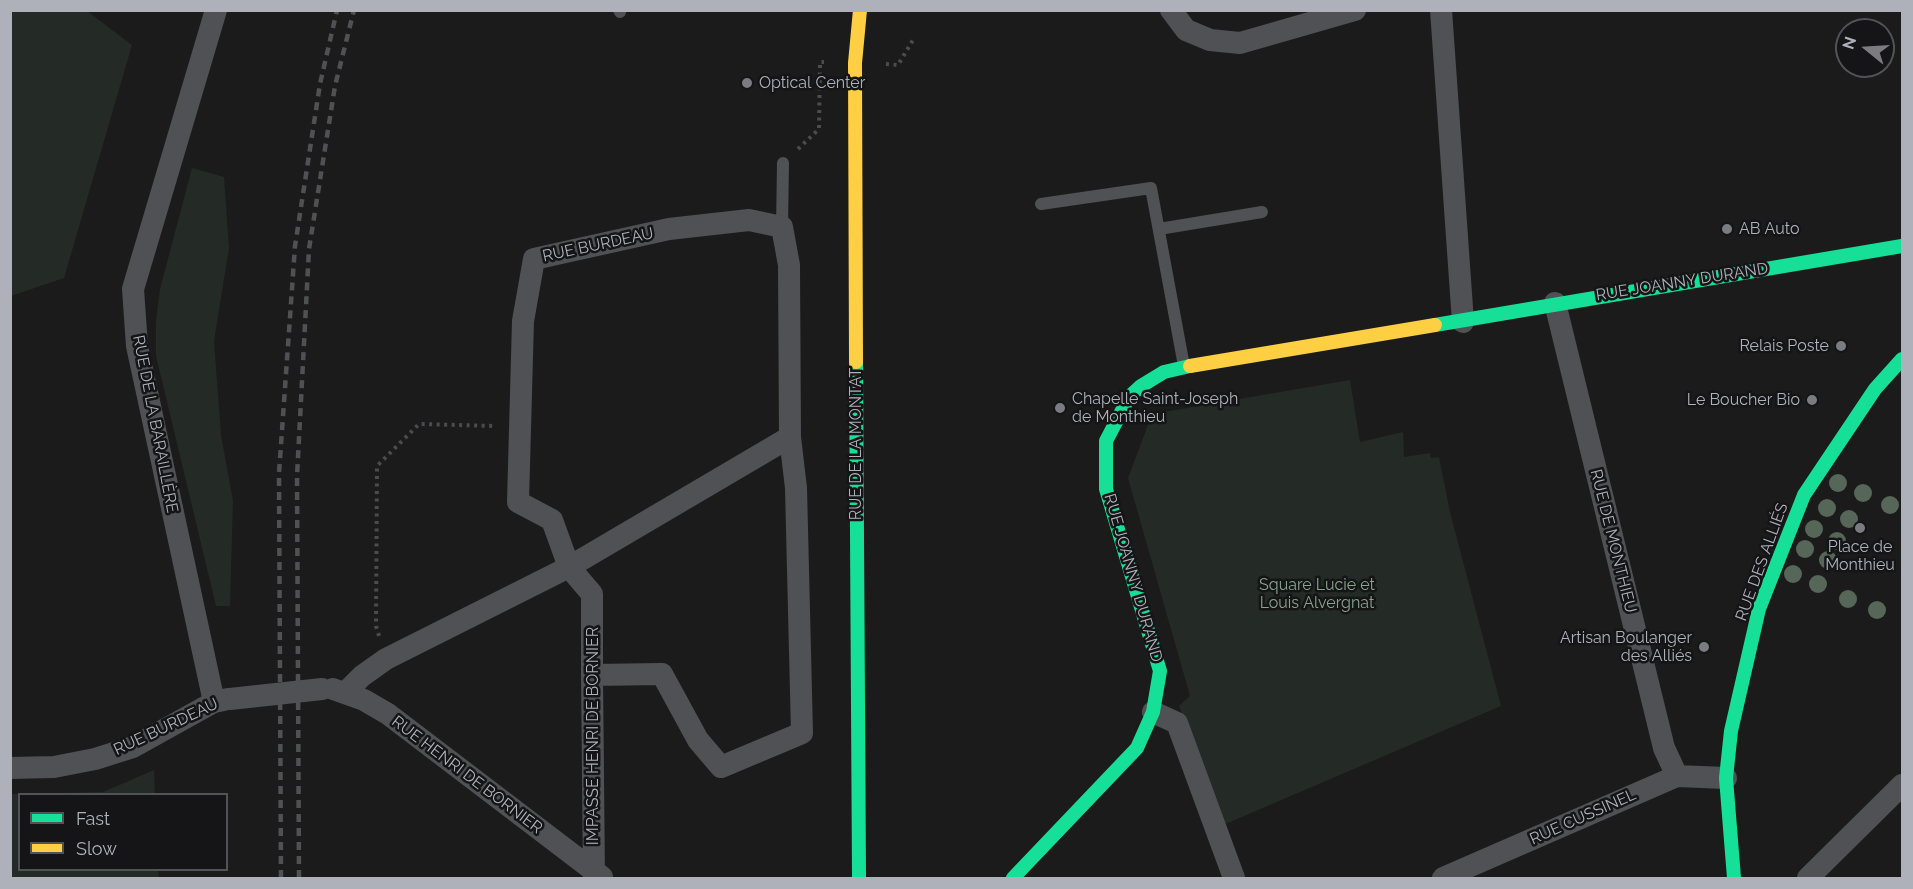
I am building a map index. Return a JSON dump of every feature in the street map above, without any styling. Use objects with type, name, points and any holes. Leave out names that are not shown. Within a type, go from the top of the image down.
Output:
[{"type":"street","name":"RUE DE LA BARAILLÈRE","points":[[216,10],[133,289],[137,346],[222,700]]},
{"type":"street","name":"RUE DE LA MONTAT","points":[[859,879],[855,63],[860,10]]},
{"type":"street","points":[[1171,10],[1186,30],[1210,40],[1240,43],[1355,10]]},
{"type":"street","points":[[1441,10],[1463,322]]},
{"type":"street","name":"RUE BURDEAU","points":[[592,594],[569,567],[552,520],[518,502],[523,321],[534,259],[669,229],[749,220],[782,227]]},
{"type":"street","points":[[592,675],[662,674],[698,740],[721,767],[802,733],[796,488],[790,437],[789,265],[782,227]]},
{"type":"street","name":"RUE JOANNY DURAND","points":[[1013,879],[1137,748],[1153,712],[1161,671],[1106,489],[1106,441],[1129,397],[1164,372],[1463,322],[1555,303],[1902,246]]},
{"type":"street","name":"RUE DE MONTHIEU","points":[[1555,303],[1664,748],[1677,776]]},
{"type":"street","name":"RUE DES ALLIÉS","points":[[1734,879],[1726,778],[1731,731],[1759,609],[1804,495],[1875,389],[1902,359]]},
{"type":"street","points":[[346,692],[362,676],[386,659],[569,567],[790,437]]},
{"type":"street","name":"IMPASSE HENRI DE BORNIER","points":[[592,594],[597,876]]},
{"type":"street","name":"RUE BURDEAU","points":[[10,768],[54,767],[95,759],[133,747],[222,700],[322,689]]},
{"type":"street","name":"RUE HENRI DE BORNIER","points":[[322,689],[346,692],[388,714],[597,876]]},
{"type":"street","points":[[1153,712],[1177,723],[1234,879]]},
{"type":"street","name":"RUE CUSSINEL","points":[[1443,879],[1677,776],[1726,778]]},
{"type":"street","points":[[1808,879],[1902,785]]},
{"type":"lane","points":[[782,227],[783,163]]},
{"type":"lane","points":[[1041,204],[1151,188],[1184,367]]},
{"type":"lane","points":[[1159,229],[1262,212]]},
{"type":"path","points":[[386,659],[376,626],[376,466],[419,424],[520,427]]},
{"type":"green space","points":[[10,11],[87,11],[132,45],[64,278],[11,296]]},
{"type":"green space","points":[[192,168],[224,177],[229,248],[214,341],[221,435],[233,501],[230,606],[216,606],[156,356],[156,321],[160,289]]},
{"type":"green space","name":"Square Lucie et Louis Alvergnat","points":[[1350,380],[1360,442],[1403,432],[1404,457],[1430,453],[1431,458],[1439,457],[1450,512],[1501,706],[1223,825],[1179,706],[1190,696],[1128,478],[1152,414]]},
{"type":"green space","points":[[154,770],[155,793],[57,793],[103,792]]},
{"type":"green space","points":[[11,794],[18,794],[18,871],[158,871],[159,878],[11,878]]},
{"type":"railway","points":[[281,878],[279,473],[295,246],[320,84],[337,10]]},
{"type":"railway","points":[[299,878],[297,476],[309,249],[335,86],[354,10]]},
{"type":"traffic: fast","points":[[1435,325],[1902,246]]},
{"type":"traffic: fast","points":[[1734,878],[1726,778],[1731,731],[1759,609],[1804,495],[1875,389],[1902,359]]},
{"type":"traffic: fast","points":[[856,362],[859,878]]},
{"type":"traffic: fast","points":[[1013,878],[1137,748],[1153,712],[1160,671],[1106,489],[1106,441],[1129,397],[1141,386],[1164,372],[1190,366]]},
{"type":"traffic: slow","points":[[856,362],[855,63],[860,10]]},
{"type":"traffic: slow","points":[[1190,366],[1435,325]]},
{"type":"place","name":"Optical Center","points":[[747,83]]},
{"type":"place","name":"AB Auto","points":[[1727,229]]},
{"type":"place","name":"Relais Poste","points":[[1841,346]]},
{"type":"place","name":"Le Boucher Bio","points":[[1812,400]]},
{"type":"place","name":"Chapelle Saint-Joseph de Monthieu","points":[[1060,408]]},
{"type":"place","name":"Place de Monthieu","points":[[1860,528]]},
{"type":"place","name":"Artisan Boulanger des Alliés","points":[[1704,647]]}]
